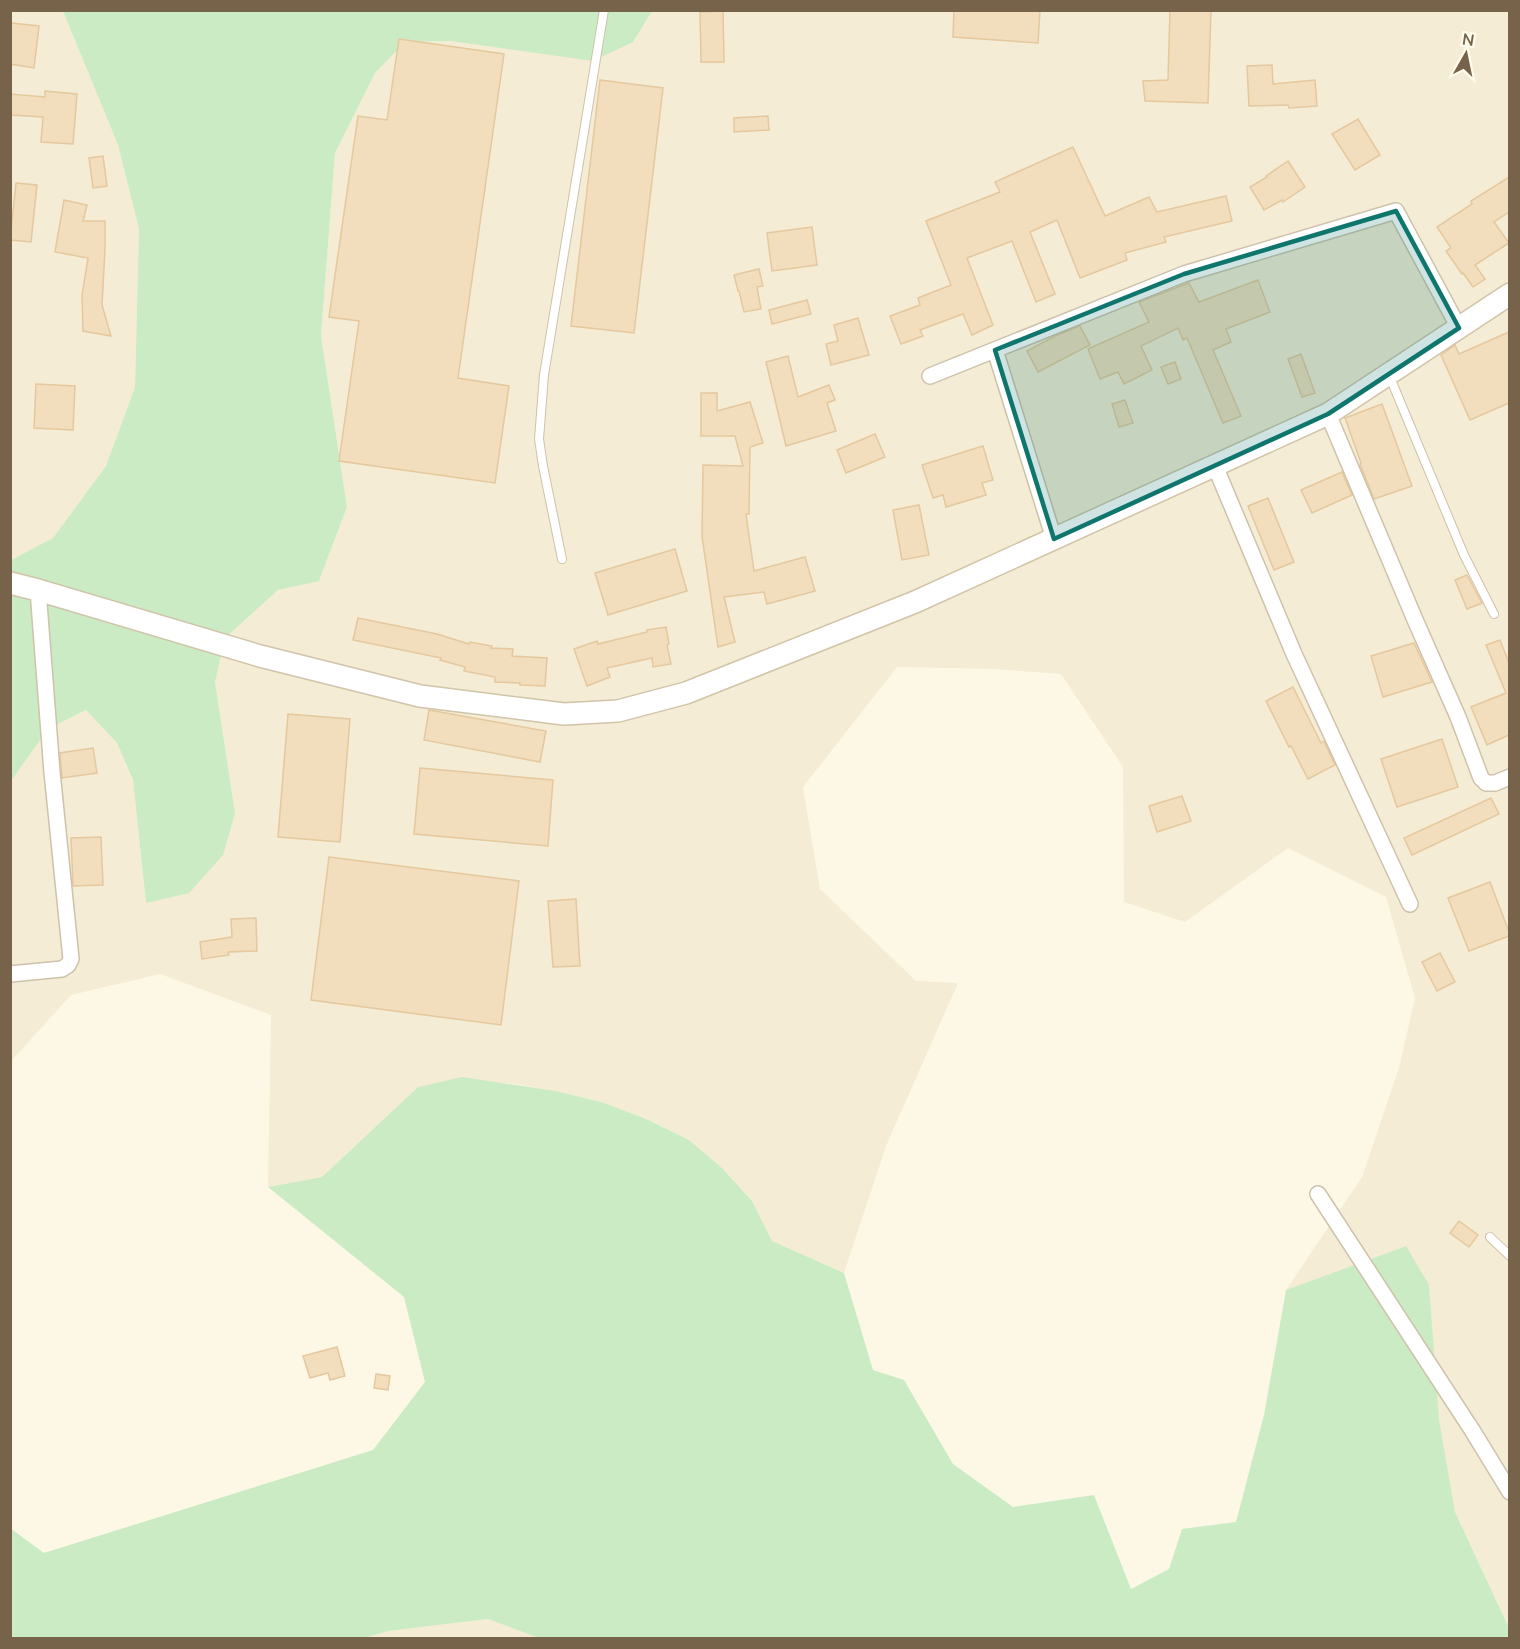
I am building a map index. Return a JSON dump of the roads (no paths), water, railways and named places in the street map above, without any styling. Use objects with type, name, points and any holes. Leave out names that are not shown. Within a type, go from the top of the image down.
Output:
[{"type":"main road","points":[[10,584],[38,590],[260,656],[408,693],[564,714],[618,711],[686,693],[915,602],[1328,414],[1509,294]]},
{"type":"street","points":[[930,376],[1184,274],[1396,211],[1459,328]]},
{"type":"street","points":[[995,350],[1054,539]]},
{"type":"street","points":[[1328,414],[1458,717],[1480,777],[1486,783],[1495,783],[1509,777]]},
{"type":"street","points":[[1215,466],[1294,654],[1410,904]]},
{"type":"street","points":[[10,975],[62,969],[68,965],[70,959],[38,590]]},
{"type":"street","points":[[1318,1194],[1472,1430],[1509,1492]]},
{"type":"lane","points":[[562,559],[539,439],[541,408],[544,375],[604,10]]},
{"type":"lane","points":[[1389,374],[1464,555],[1494,614]]},
{"type":"lane","points":[[1490,1237],[1509,1256]]}]
